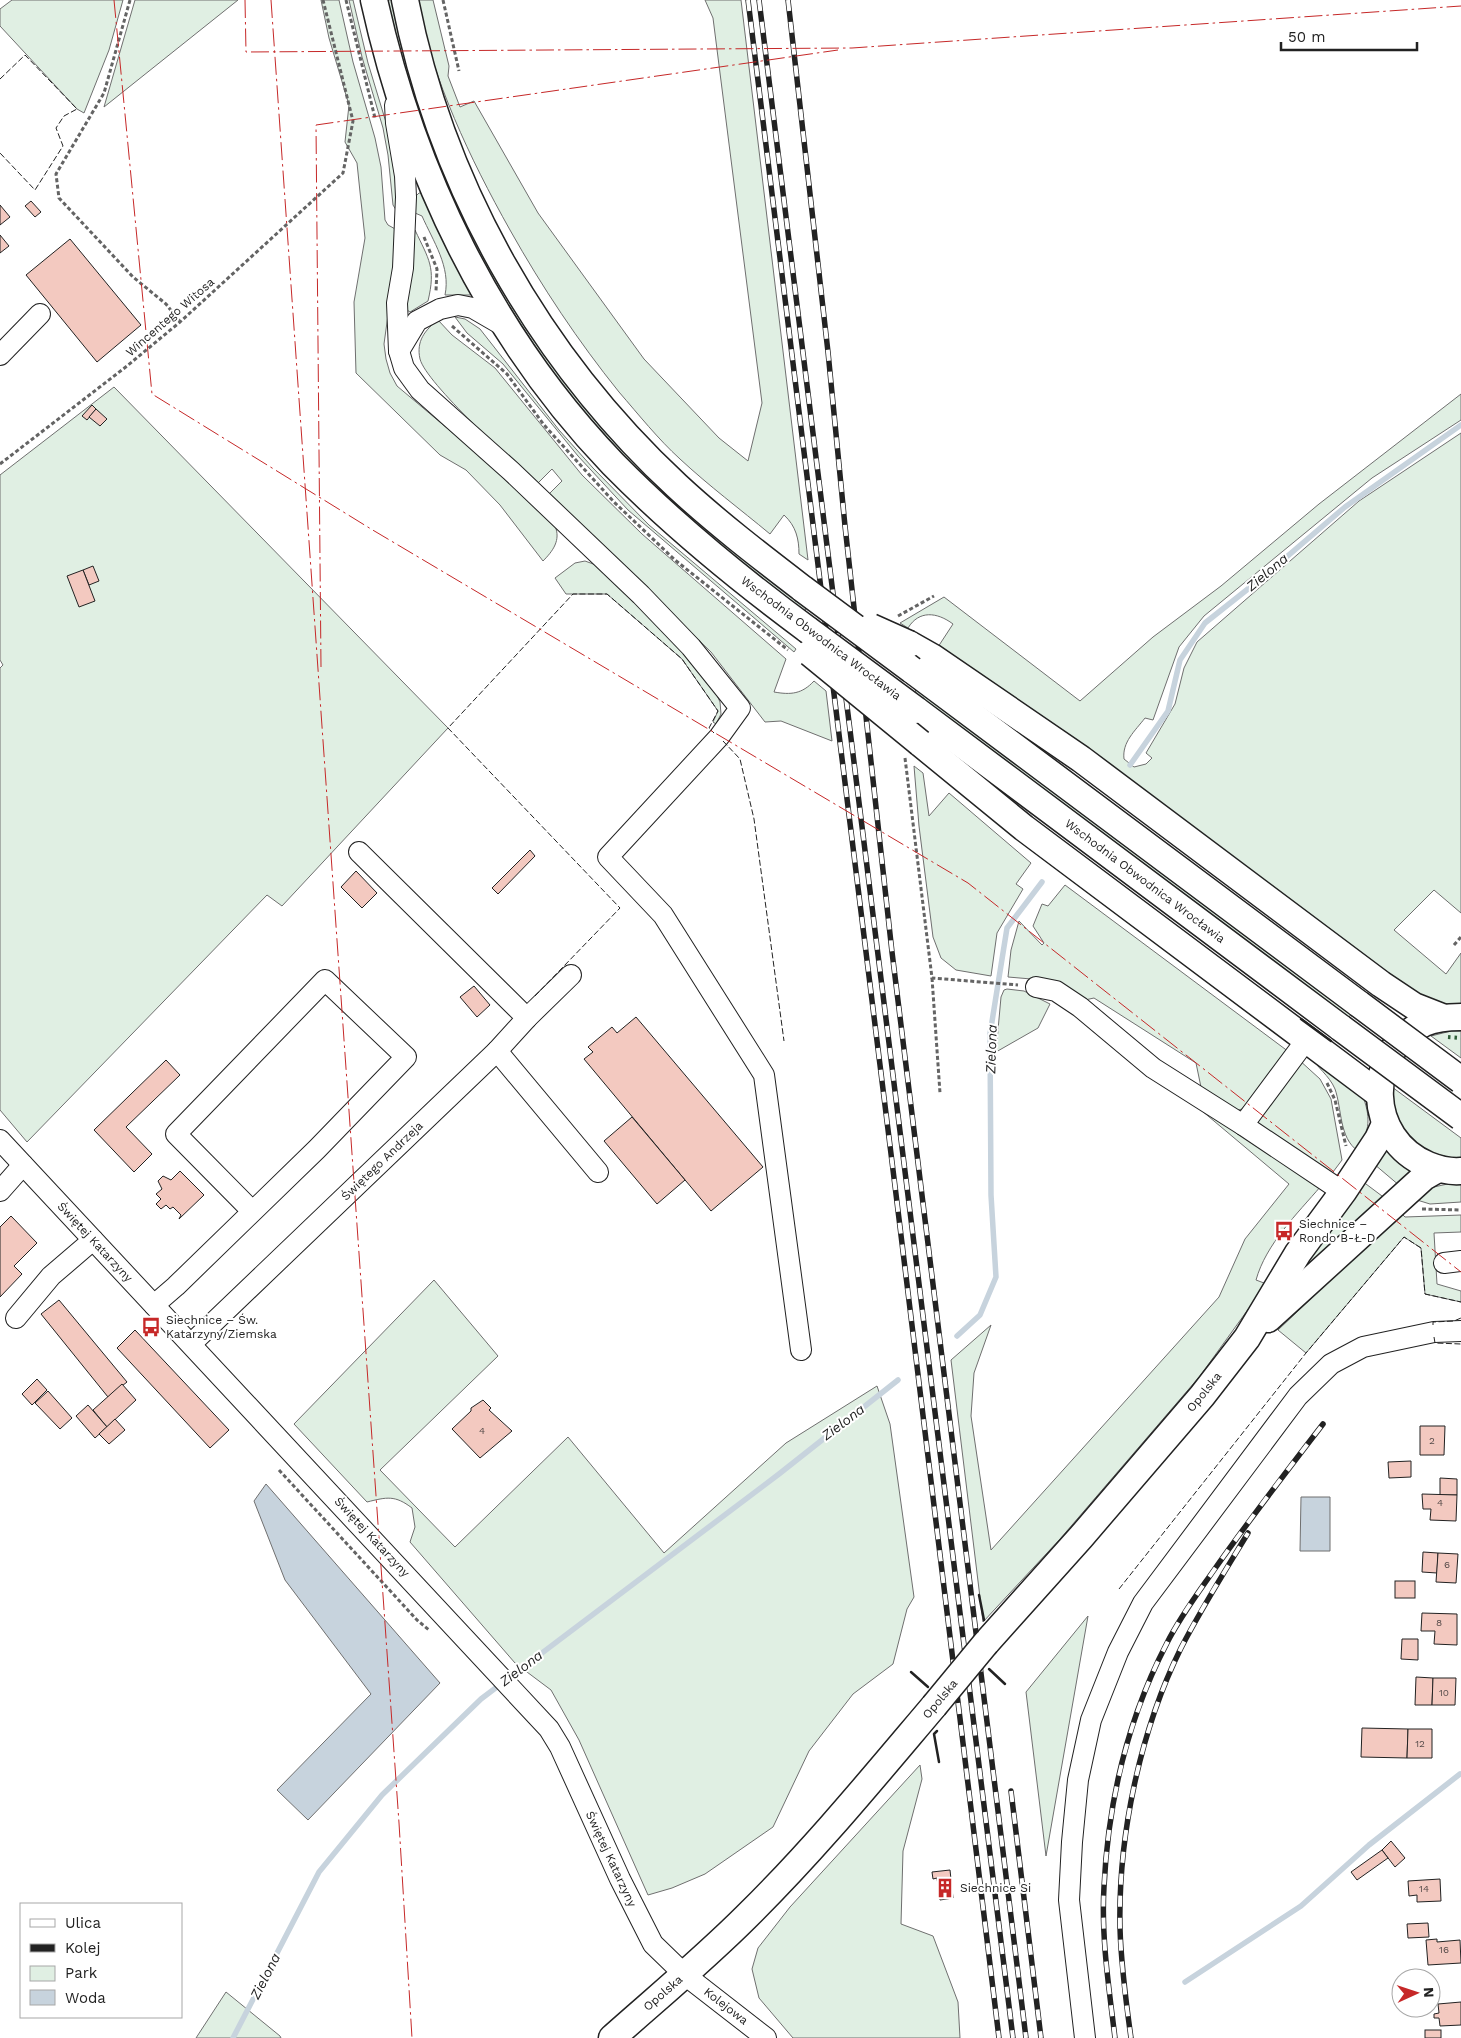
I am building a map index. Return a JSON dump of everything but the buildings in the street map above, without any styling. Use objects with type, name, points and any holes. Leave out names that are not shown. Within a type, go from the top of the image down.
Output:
[{"type":"main road","name":"Wschodnia Obwodnica Wrocławia","points":[[374,0],[394,78],[416,144],[458,243],[508,328],[550,390],[612,462],[694,540],[755,590],[789,631],[809,641],[916,710],[1461,1117]]},
{"type":"main road","points":[[405,0],[420,61],[450,153],[484,228],[541,328],[579,379],[650,460],[721,526],[803,589],[1461,1080]]},
{"type":"main road","points":[[836,614],[909,644],[939,662],[1081,759],[1381,984],[1414,1006],[1451,1017]]},
{"type":"main road","points":[[809,641],[912,746],[1379,1094]]},
{"type":"main road","points":[[1450,1170],[1416,1160],[1398,1144],[1385,1124],[1379,1094],[1381,1076],[1387,1059],[1397,1044],[1409,1032],[1425,1023],[1451,1017]]},
{"type":"main road","name":"Opolska","points":[[612,2038],[685,1975],[748,1916],[831,1828],[986,1643],[1081,1537],[1202,1396],[1247,1338],[1298,1253],[1343,1192],[1385,1124]]},
{"type":"main road","name":"Opolska","points":[[1247,1338],[1424,1177],[1450,1170]]},
{"type":"street","points":[[394,78],[396,123],[402,149],[406,197],[402,268],[397,303],[399,351],[404,368],[420,390],[511,471],[641,595],[691,647],[740,708],[719,737],[608,857],[663,915],[764,1075],[801,1350]]},
{"type":"street","points":[[399,351],[417,321],[440,309],[458,305],[482,312],[508,328]]},
{"type":"street","points":[[0,355],[40,314]]},
{"type":"street","points":[[358,852],[527,1018]]},
{"type":"street","name":"Świętego Andrzeja","points":[[191,1344],[496,1051],[571,975]]},
{"type":"street","points":[[154,1305],[252,1211],[406,1057],[325,980],[176,1134],[252,1211]]},
{"type":"street","points":[[1036,987],[1056,991],[1080,1007],[1153,1068],[1242,1124],[1343,1192]]},
{"type":"street","points":[[1242,1124],[1306,1039]]},
{"type":"street","points":[[496,1051],[598,1172]]},
{"type":"street","name":"Świętej Katarzyny","points":[[0,1140],[549,1729],[560,1747],[620,1879],[653,1944],[685,1975]]},
{"type":"street","points":[[0,1191],[23,1165]]},
{"type":"street","points":[[16,1318],[51,1276],[93,1240]]},
{"type":"street","points":[[1085,2038],[1069,1900],[1078,1780],[1091,1720],[1118,1652],[1143,1603],[1298,1396],[1331,1364],[1362,1347],[1434,1332],[1461,1331]]},
{"type":"street","name":"Kolejowa","points":[[685,1975],[766,2038]]},
{"type":"path","points":[[130,0],[104,94],[56,174],[59,198],[133,277],[166,304],[180,322]]},
{"type":"path","name":"Wincentego Witosa","points":[[0,464],[127,366],[180,322],[343,173],[353,121],[324,0]]},
{"type":"path","points":[[346,0],[378,127]]},
{"type":"path","points":[[443,0],[458,71]]},
{"type":"path","points":[[890,620],[934,596]]},
{"type":"path","points":[[912,746],[940,1093]]},
{"type":"path","points":[[1454,946],[1461,937]]},
{"type":"path","points":[[932,978],[1036,987]]},
{"type":"path","points":[[1325,1079],[1335,1100],[1348,1154],[1360,1166]]},
{"type":"path","points":[[1402,1196],[1418,1209],[1461,1210]]},
{"type":"green space","points":[[12,0],[123,0],[109,50],[84,113],[77,109],[0,26],[0,9]]},
{"type":"green space","points":[[135,0],[238,0],[104,107]]},
{"type":"green space","points":[[321,0],[339,0],[353,62],[375,138],[381,167],[385,220],[388,225],[397,230],[395,264],[384,344],[390,373],[397,386],[479,455],[555,526],[557,536],[555,545],[543,561],[500,505],[466,470],[440,455],[356,373],[354,302],[365,238],[357,163],[345,142],[349,105],[329,38]]},
{"type":"green space","points":[[349,0],[353,0],[368,63],[388,129],[396,180],[398,213],[393,205],[383,128],[362,57]]},
{"type":"green space","points":[[384,0],[392,0],[408,67],[516,306],[805,604],[806,617],[759,581],[646,480],[584,412],[546,363],[502,295],[466,230],[416,115]]},
{"type":"green space","points":[[416,0],[433,0],[449,66],[448,76],[460,107],[474,101],[538,213],[644,359],[719,438],[748,461],[762,403],[713,18],[705,0],[741,0],[808,560],[799,554],[796,533],[784,515],[770,534],[702,479],[672,451],[619,392],[575,333],[522,251],[467,147],[443,90]]},
{"type":"green space","points":[[422,193],[472,292],[470,295],[445,295],[445,274],[440,254],[422,216],[415,213],[415,197]]},
{"type":"green space","points":[[415,230],[430,264],[431,280],[428,301],[410,312],[407,310],[406,305]]},
{"type":"green space","points":[[455,317],[465,319],[480,329],[559,430],[649,525],[796,649],[794,652],[628,510],[578,456],[503,364],[467,333]]},
{"type":"green space","points":[[438,320],[452,335],[495,368],[582,475],[642,534],[786,659],[774,692],[801,691],[814,681],[826,691],[832,741],[781,721],[765,722],[711,652],[549,494],[562,481],[552,469],[537,484],[491,442],[454,404],[438,386],[420,359],[419,347],[421,341],[429,328]]},
{"type":"green space","points":[[114,387],[448,728],[282,906],[267,895],[27,1142],[0,1110],[0,668],[3,665],[0,660],[0,475]]},
{"type":"green space","points":[[1461,394],[1461,420],[1372,478],[1204,616],[1179,647],[1153,720],[1145,718],[1127,742],[1124,753],[1124,759],[1134,767],[1146,764],[1152,758],[1146,753],[1175,704],[1184,668],[1197,642],[1359,501],[1461,433],[1461,913],[1434,890],[1394,930],[1446,974],[1461,953],[1461,1004],[1445,1005],[1431,1004],[936,650],[953,624],[935,615],[917,618],[908,628],[900,623],[944,597],[1080,701],[1153,637],[1221,586],[1319,504]]},
{"type":"green space","points":[[585,561],[596,565],[684,649],[716,693],[720,702],[721,714],[716,724],[713,722],[718,711],[682,659],[607,594],[566,594],[555,578],[575,563]]},
{"type":"green space","points":[[915,686],[1353,1012],[1348,1018],[916,695]]},
{"type":"green space","points":[[914,766],[923,773],[929,816],[949,793],[1031,863],[1016,884],[1023,889],[997,933],[991,976],[956,970],[941,958],[933,937],[919,826]]},
{"type":"green space","points":[[1065,885],[1289,1052],[1242,1109],[1235,1111],[1202,1092],[1196,1063],[1094,998],[1085,1000],[1043,980],[1008,977],[1011,950],[1019,921],[1042,945],[1044,943],[1033,926],[1042,904],[1048,906]]},
{"type":"green space","points":[[1004,990],[1024,991],[1050,1004],[1038,1028],[996,1052],[1001,997]]},
{"type":"green space","points":[[1451,1031],[1461,1031],[1461,1058],[1431,1036]]},
{"type":"green space","points":[[1310,1055],[1362,1094],[1367,1110],[1368,1123],[1365,1136],[1358,1151],[1347,1139],[1344,1131],[1335,1089]]},
{"type":"green space","points":[[1298,1059],[1320,1079],[1331,1099],[1342,1160],[1330,1176],[1257,1125],[1258,1110]]},
{"type":"green space","points":[[1392,1087],[1461,1138],[1461,1158],[1431,1152],[1413,1142],[1406,1135],[1396,1118]]},
{"type":"green space","points":[[1183,1095],[1321,1186],[1267,1254],[1256,1280],[1264,1283],[1257,1297],[1200,1376],[1060,1539],[983,1622],[951,1360],[991,1325],[974,1373],[971,1416],[991,1550],[1219,1297],[1245,1239],[1289,1184]]},
{"type":"green space","points":[[1384,1149],[1412,1171],[1400,1186],[1374,1164]]},
{"type":"green space","points":[[1362,1181],[1386,1199],[1288,1287]]},
{"type":"green space","points":[[1457,1182],[1461,1183],[1461,1202],[1430,1204],[1417,1200],[1429,1188]]},
{"type":"green space","points":[[1401,1213],[1405,1217],[1461,1215],[1461,1232],[1434,1233],[1437,1284],[1461,1291],[1461,1302],[1425,1294],[1421,1248],[1404,1237],[1306,1353],[1278,1330]]},
{"type":"green space","points":[[434,1280],[498,1356],[380,1470],[455,1547],[568,1437],[664,1553],[786,1443],[877,1386],[890,1424],[914,1597],[907,1609],[893,1664],[853,1694],[809,1751],[773,1827],[705,1874],[672,1888],[648,1895],[579,1740],[551,1690],[515,1663],[410,1542],[415,1527],[412,1508],[401,1501],[391,1498],[367,1502],[294,1424]]},
{"type":"green space","points":[[1088,1616],[1046,1856],[1026,1692]]},
{"type":"green space","points":[[920,1765],[922,1779],[903,1851],[901,1924],[933,1936],[958,2002],[960,2038],[793,2038],[759,1998],[752,1969],[758,1948],[790,1907]]},
{"type":"green space","points":[[226,1992],[280,2036],[281,2038],[196,2038]]},
{"type":"water","points":[[266,1484],[440,1683],[308,1820],[277,1790],[371,1694],[285,1580],[254,1501]]},
{"type":"water","points":[[1301,1497],[1330,1497],[1330,1551],[1300,1551]]},
{"type":"waterway","name":"Zielona","points":[[1130,765],[1168,711],[1180,660],[1205,623],[1263,577],[1345,507],[1461,425]]},
{"type":"waterway","name":"Zielona","points":[[957,1336],[980,1315],[996,1277],[991,1195],[990,1034],[1007,928],[1042,882]]},
{"type":"waterway","name":"Zielona","points":[[233,2038],[319,1872],[382,1795],[481,1699],[779,1474],[898,1380]]},
{"type":"waterway","points":[[1185,1982],[1301,1906],[1369,1845],[1460,1774]]},
{"type":"railway","points":[[748,0],[999,2038]]},
{"type":"railway","points":[[759,0],[1013,2038]]},
{"type":"railway","points":[[788,0],[828,352],[845,526],[892,952],[1026,2038]]},
{"type":"railway","points":[[1115,2038],[1108,1981],[1103,1906],[1106,1855],[1115,1793],[1122,1762],[1141,1701],[1172,1633],[1183,1615],[1281,1478],[1323,1424]]},
{"type":"railway","points":[[1131,2038],[1121,1956],[1120,1893],[1123,1857],[1134,1785],[1154,1714],[1181,1648],[1248,1533]]},
{"type":"railway","points":[[1011,1791],[1041,2038]]},
{"type":"hedge","points":[[1448,1037],[1461,1038]]},
{"type":"fence","points":[[0,79],[25,55],[77,109],[64,116],[56,128],[63,146],[35,190],[0,153]]},
{"type":"fence","points":[[535,996],[620,908],[448,728],[573,594],[607,594],[682,659],[718,711],[709,728],[714,733]]},
{"type":"fence","points":[[723,741],[740,759],[754,819],[784,1041]]},
{"type":"fence","points":[[1119,1589],[1306,1353],[1404,1237],[1421,1248],[1425,1294],[1461,1302]]},
{"type":"fence","points":[[1433,1325],[1433,1322],[1454,1321],[1461,1318]]},
{"type":"fence","points":[[1434,1337],[1435,1343],[1461,1344]]},
{"type":"wall","points":[[1301,1019],[1331,1041]]},
{"type":"wall","points":[[979,1595],[984,1620]]},
{"type":"wall","points":[[989,1669],[1005,1684]]},
{"type":"wall","points":[[911,1672],[928,1687]]},
{"type":"wall","points":[[937,1731],[934,1734],[939,1762]]},
{"type":"power","points":[[114,0],[152,394],[371,529],[968,883],[1461,1272]]},
{"type":"power","points":[[245,0],[246,52],[852,48],[1461,6]]},
{"type":"power","points":[[271,0],[399,1823],[412,2038]]},
{"type":"power","points":[[321,667],[316,125],[838,50]]},
{"type":"place","name":"Siechnice – Rondo B-Ł-D","points":[[1284,1231]]},
{"type":"place","name":"Siechnice – Św. Katarzyny/Ziemska","points":[[151,1327]]},
{"type":"place","name":"Siechnice Si","points":[[945,1888]]}]
